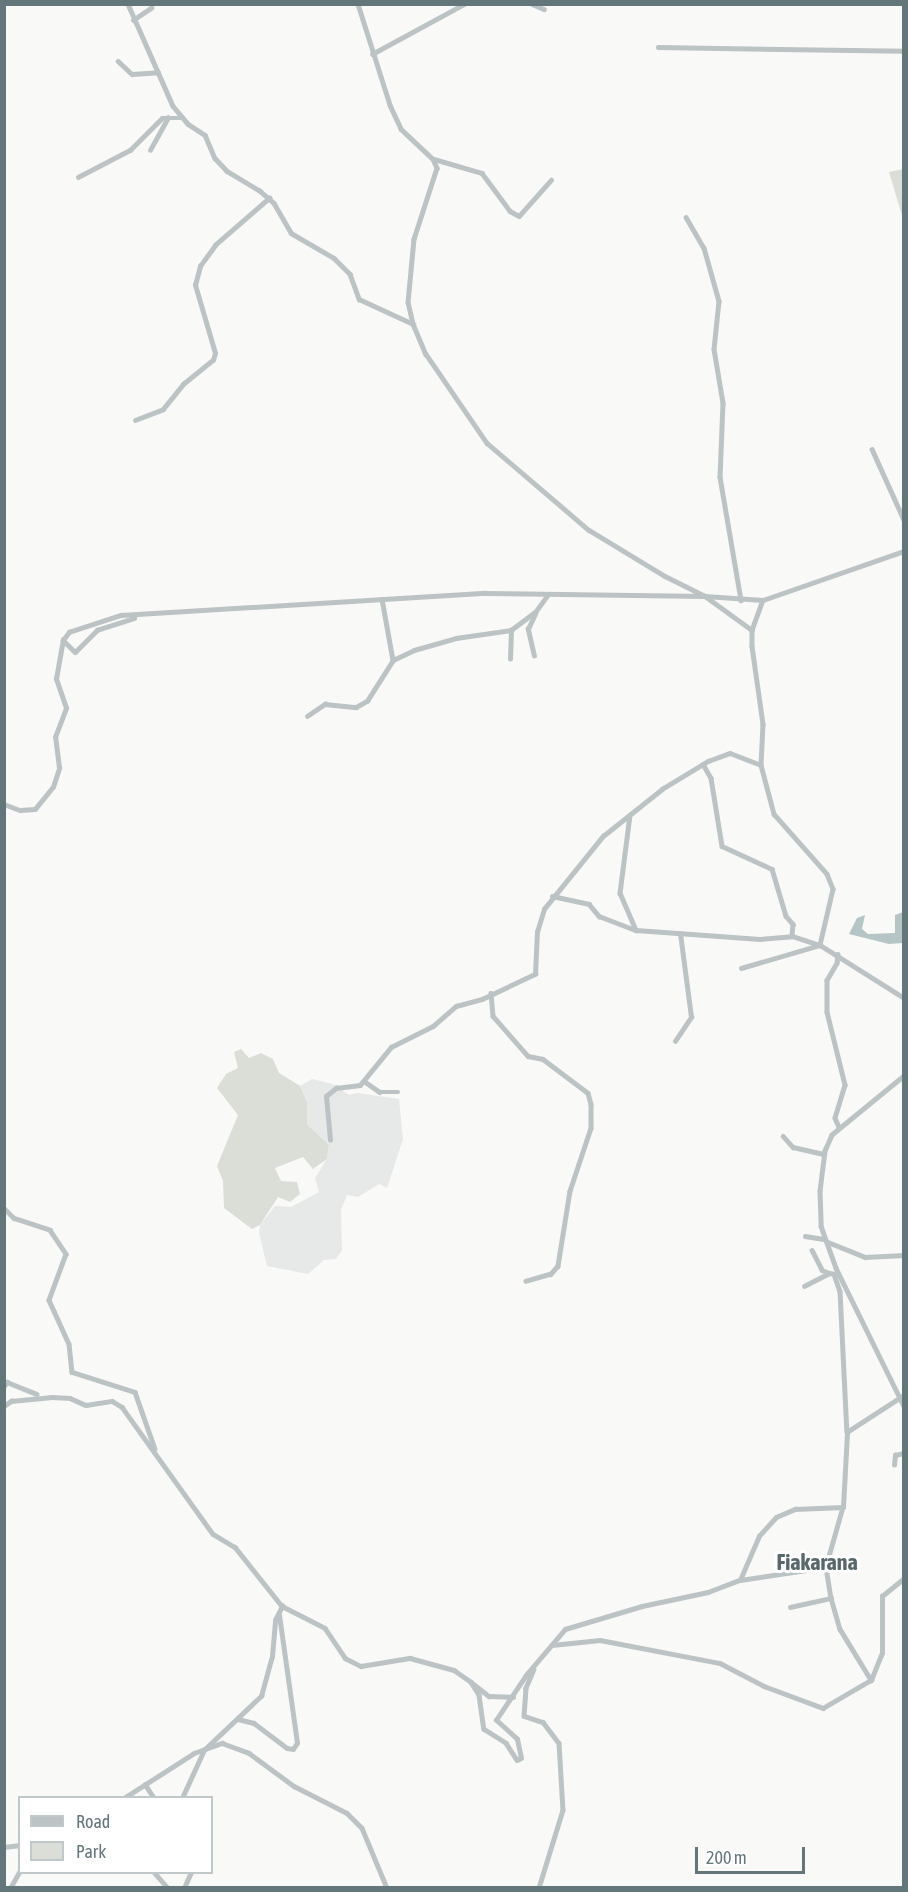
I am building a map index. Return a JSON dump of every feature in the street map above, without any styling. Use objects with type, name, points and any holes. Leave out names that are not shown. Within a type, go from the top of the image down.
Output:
[{"type":"street","points":[[128,4],[133,20],[158,72],[183,118],[205,135],[215,158],[226,171],[269,198],[291,233],[325,250],[350,274],[359,299],[413,324]]},
{"type":"street","points":[[358,4],[372,54],[401,129],[433,159],[482,173],[510,211],[519,216],[551,180]]},
{"type":"street","points":[[372,54],[464,4]]},
{"type":"street","points":[[532,4],[544,9]]},
{"type":"street","points":[[133,20],[151,8]]},
{"type":"street","points":[[658,47],[903,51]]},
{"type":"street","points":[[118,60],[132,74],[158,72]]},
{"type":"street","points":[[150,150],[168,118]]},
{"type":"street","points":[[78,177],[130,150],[151,133],[158,121],[183,118]]},
{"type":"street","points":[[433,159],[437,176],[419,220],[412,258],[408,302],[413,324],[437,374],[487,443],[589,530],[664,576],[705,596],[752,630]]},
{"type":"street","points":[[135,420],[163,409],[183,384],[213,360],[215,353],[195,285],[200,266],[215,245],[269,198]]},
{"type":"street","points":[[686,217],[704,248],[719,301],[714,349],[723,403],[720,477],[741,600]]},
{"type":"street","points":[[872,449],[903,520]]},
{"type":"street","points":[[4,804],[20,810],[35,809],[53,786],[59,768],[55,737],[66,708],[56,679],[63,640],[69,632],[121,615],[144,616],[485,593],[547,596],[705,596],[763,600],[903,551]]},
{"type":"street","points":[[534,656],[528,629],[536,611],[547,596]]},
{"type":"street","points":[[382,599],[393,660]]},
{"type":"street","points":[[763,600],[752,630],[754,683],[763,724],[760,765],[774,814],[826,874],[833,889],[820,945]]},
{"type":"street","points":[[307,716],[325,704],[356,707],[367,701],[393,660],[456,638],[511,630],[536,611]]},
{"type":"street","points":[[63,640],[75,652],[97,630],[144,616]]},
{"type":"street","points":[[510,659],[511,630]]},
{"type":"street","points":[[330,1140],[326,1096],[336,1088],[355,1088],[364,1081],[392,1047],[433,1026],[456,1006],[527,981],[535,974],[537,932],[552,896],[603,836],[662,789],[704,764],[730,753],[760,765]]},
{"type":"street","points":[[704,764],[711,778],[722,846],[771,869],[786,916],[793,924],[792,936]]},
{"type":"street","points":[[630,815],[620,893],[636,930]]},
{"type":"street","points":[[552,896],[589,904],[599,916],[636,930],[760,939],[792,936],[820,945],[838,954],[903,998]]},
{"type":"street","points":[[675,1041],[691,1017],[680,934]]},
{"type":"street","points":[[741,968],[820,945]]},
{"type":"street","points":[[838,954],[837,963],[827,980],[827,1012],[845,1085],[835,1118],[839,1127]]},
{"type":"street","points":[[491,993],[493,1016],[528,1056],[543,1059],[588,1093],[591,1104],[591,1128],[570,1191],[558,1266],[551,1274],[526,1281]]},
{"type":"street","points":[[871,1680],[840,1629],[831,1598],[826,1567],[843,1507],[847,1432],[840,1291],[827,1240],[820,1191],[824,1154],[839,1127],[903,1076]]},
{"type":"street","points":[[364,1081],[380,1092],[398,1092]]},
{"type":"street","points":[[783,1136],[793,1147],[824,1154]]},
{"type":"street","points":[[4,1208],[14,1218],[50,1230],[66,1254],[49,1300],[69,1344],[72,1372],[135,1392],[158,1457]]},
{"type":"street","points":[[805,1236],[827,1240],[866,1257],[903,1255]]},
{"type":"street","points":[[812,1250],[822,1270],[834,1274],[902,1397],[903,1406]]},
{"type":"street","points":[[804,1286],[834,1274]]},
{"type":"street","points":[[4,1386],[7,1382],[37,1394]]},
{"type":"street","points":[[4,1406],[11,1401],[52,1397],[70,1398],[86,1405],[112,1401],[122,1407],[213,1534],[235,1547],[280,1608],[297,1743],[293,1749],[287,1748],[254,1724],[238,1719]]},
{"type":"street","points":[[847,1432],[902,1397]]},
{"type":"street","points":[[894,1465],[895,1455],[903,1453]]},
{"type":"street","points":[[740,1580],[759,1536],[776,1517],[795,1509],[843,1507]]},
{"type":"street","points":[[471,1682],[483,1705],[484,1729],[506,1743],[517,1760],[521,1758],[517,1739],[496,1725],[496,1720],[536,1664],[565,1629],[642,1606],[708,1592],[740,1580],[826,1567]]},
{"type":"street","points":[[552,1645],[600,1640],[720,1663],[764,1686],[819,1708],[829,1707],[871,1680],[882,1653],[882,1596],[903,1578]]},
{"type":"street","points":[[790,1606],[831,1598]]},
{"type":"street","points":[[280,1608],[326,1628],[345,1658],[361,1666],[410,1658],[454,1670],[489,1696],[513,1697]]},
{"type":"street","points":[[182,1796],[198,1761],[211,1744],[261,1696],[280,1608]]},
{"type":"street","points":[[536,1664],[526,1688],[524,1716],[543,1722],[559,1743],[563,1810],[539,1887]]},
{"type":"street","points":[[126,1796],[211,1744],[222,1743],[249,1753],[294,1786],[347,1814],[362,1828],[387,1887]]},
{"type":"street","points":[[145,1784],[153,1796]]},
{"type":"street","points":[[10,1887],[18,1874]]},
{"type":"street","points":[[156,1874],[168,1887]]},
{"type":"shaded area","points":[[903,912],[903,943],[889,944],[849,934],[857,918],[865,915],[862,929],[868,934],[895,933],[895,915]]},
{"type":"shaded area","points":[[312,1079],[333,1084],[349,1095],[357,1093],[399,1099],[403,1139],[387,1188],[379,1184],[358,1197],[347,1195],[341,1210],[342,1250],[336,1259],[324,1260],[308,1274],[267,1266],[259,1233],[260,1225],[275,1206],[291,1207],[319,1192],[315,1178],[327,1159],[329,1145],[307,1124],[307,1102],[300,1086]]},
{"type":"green space","points":[[904,169],[903,219],[889,172]]},
{"type":"green space","points":[[241,1049],[249,1058],[261,1053],[273,1059],[279,1073],[300,1086],[307,1102],[307,1124],[329,1145],[327,1159],[313,1169],[303,1157],[275,1168],[281,1181],[297,1182],[300,1194],[290,1202],[278,1197],[260,1225],[252,1229],[224,1208],[223,1181],[217,1166],[238,1115],[217,1088],[226,1074],[238,1068],[234,1052]]},
{"type":"district","name":"Fiakarana","points":[[817,1563]]}]
